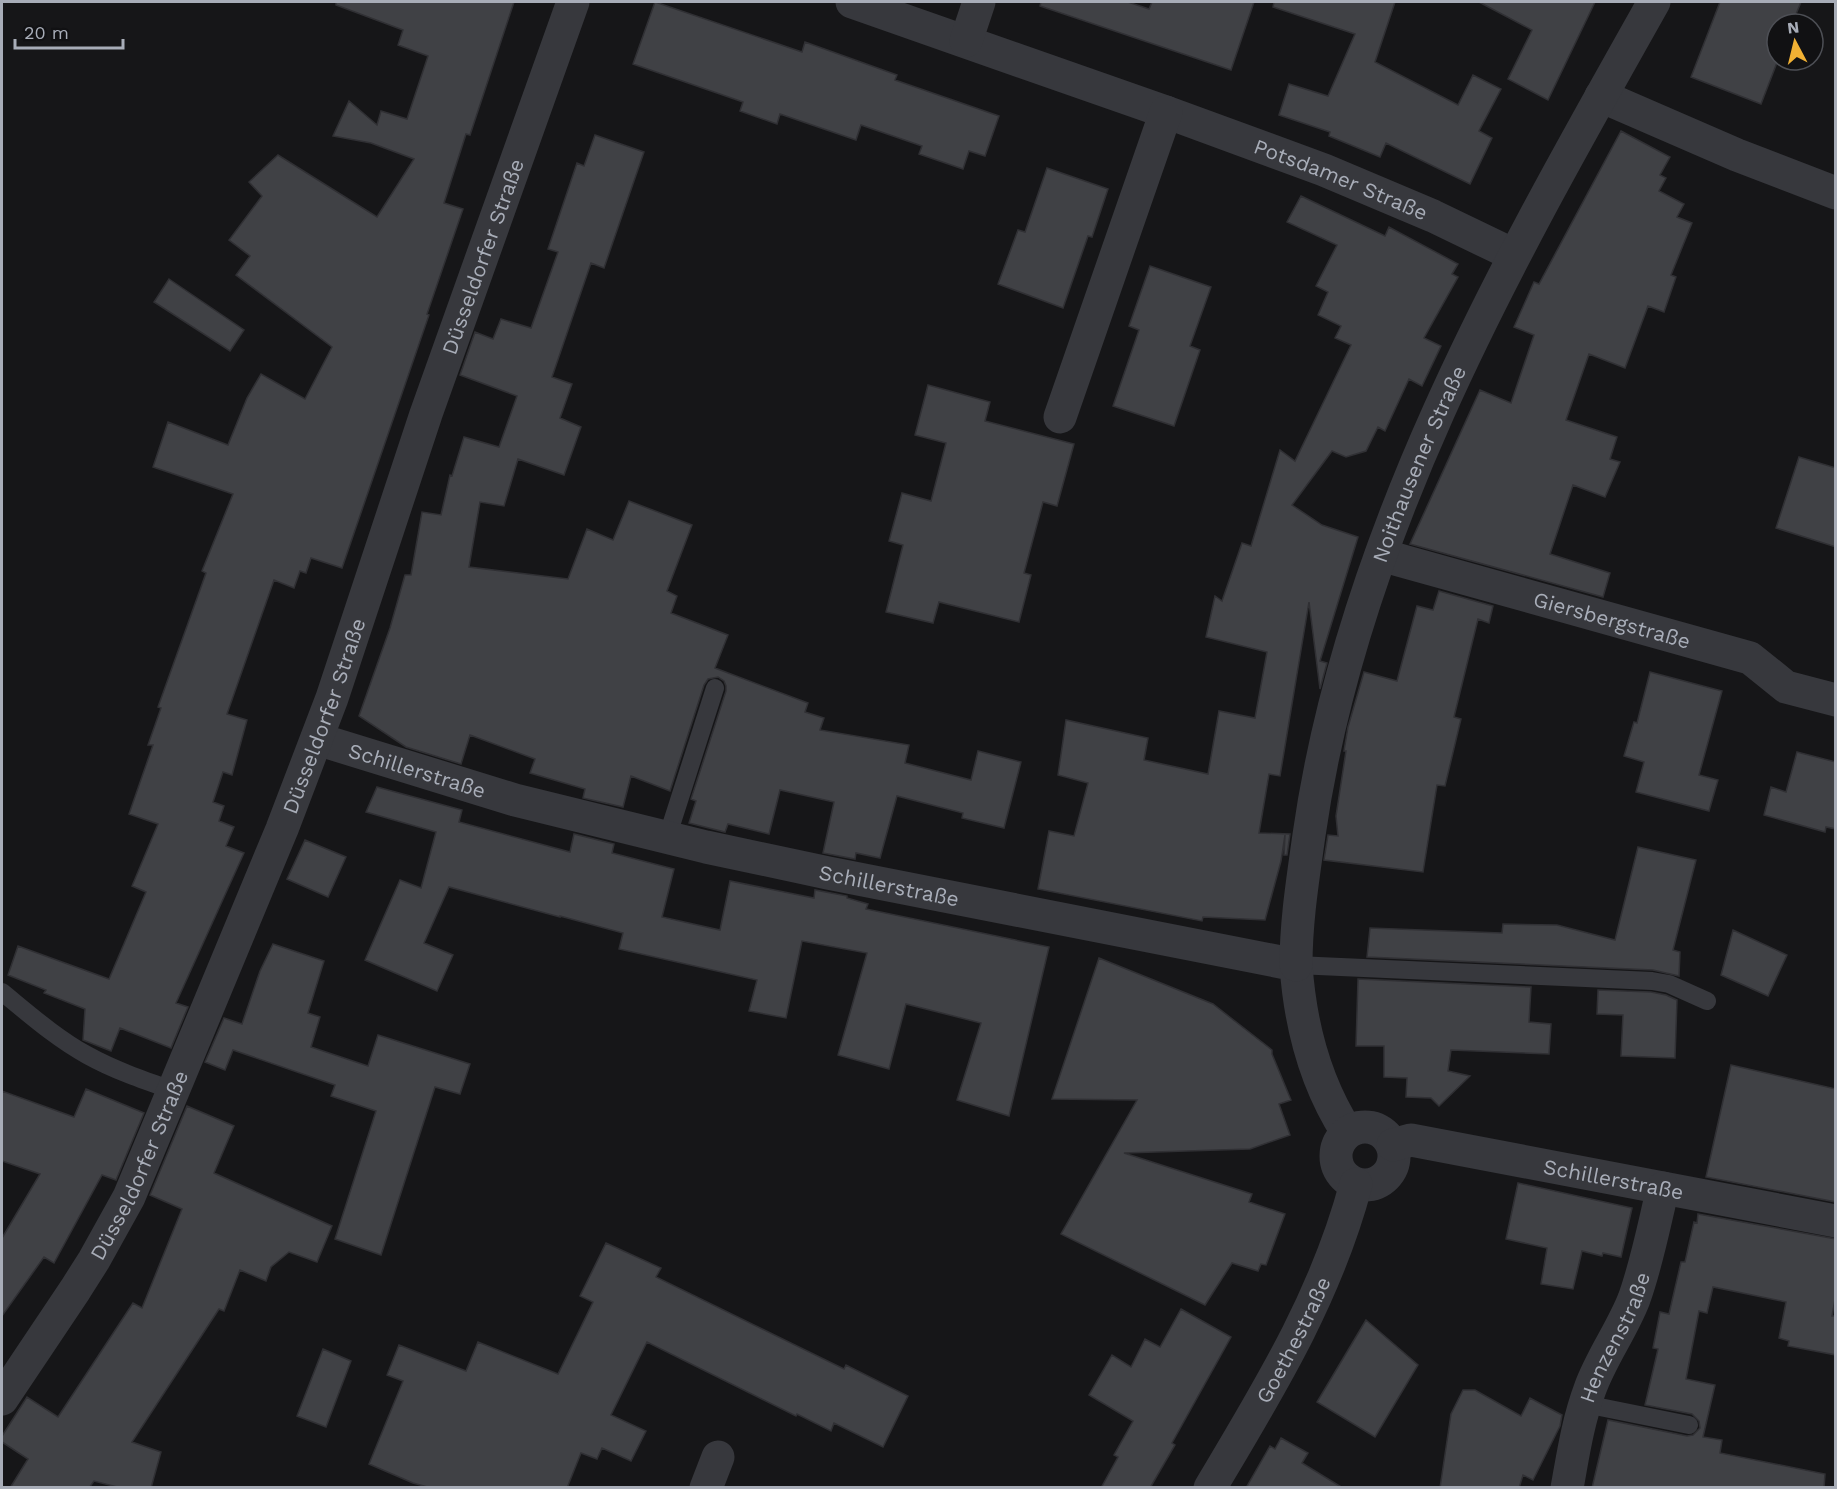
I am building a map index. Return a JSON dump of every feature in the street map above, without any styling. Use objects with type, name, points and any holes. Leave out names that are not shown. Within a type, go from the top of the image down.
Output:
[{"type":"street","name":"Düsseldorfer Straße","points":[[2,1399],[75,1290],[129,1197],[246,917],[336,687],[426,414],[573,2]]},
{"type":"street","name":"Potsdamer Straße","points":[[852,2],[1166,112],[1366,187],[1514,255]]},
{"type":"street","points":[[966,41],[979,2]]},
{"type":"street","name":"Noithausener Straße","points":[[1296,965],[1302,883],[1321,762],[1348,656],[1381,555],[1436,418],[1474,335],[1514,255],[1653,2]]},
{"type":"street","points":[[1601,96],[1737,155],[1836,194]]},
{"type":"street","points":[[1060,417],[1166,112]]},
{"type":"street","name":"Giersbergstraße","points":[[1381,555],[1750,658],[1786,687],[1836,700]]},
{"type":"street","name":"Schillerstraße","points":[[317,740],[514,800],[667,838],[828,873],[1296,965]]},
{"type":"street","points":[[1296,965],[1299,1003],[1315,1063],[1326,1094],[1347,1132]]},
{"type":"street","points":[[1368,1126],[1379,1129],[1388,1136],[1393,1145],[1395,1156],[1393,1167],[1388,1176],[1378,1183],[1368,1186],[1356,1184],[1346,1178],[1338,1168],[1335,1155],[1339,1142],[1347,1132],[1368,1126]]},
{"type":"street","name":"Schillerstraße","points":[[1393,1145],[1411,1140],[1836,1221]]},
{"type":"street","name":"Goethestraße","points":[[1209,1488],[1280,1371],[1299,1333],[1333,1258],[1356,1184]]},
{"type":"street","name":"Henzenstraße","points":[[1567,1488],[1585,1404],[1593,1382],[1628,1313],[1639,1282],[1663,1188]]},
{"type":"street","points":[[706,1488],[718,1457]]},
{"type":"lane","points":[[667,838],[715,687]]},
{"type":"lane","points":[[1296,965],[1652,981],[1669,984],[1707,1001]]},
{"type":"lane","points":[[2,992],[48,1029],[86,1055],[134,1077],[172,1090]]},
{"type":"lane","points":[[1585,1404],[1689,1425]]},
{"type":"building","points":[[336,2],[514,2],[470,135],[466,134],[444,203],[463,209],[342,568],[311,558],[306,573],[300,571],[294,588],[274,580],[227,714],[247,720],[232,775],[223,772],[213,802],[224,806],[219,821],[234,827],[226,846],[244,853],[176,1003],[188,1007],[171,1048],[120,1028],[111,1051],[83,1040],[85,1009],[44,993],[46,990],[8,975],[18,946],[109,979],[146,892],[132,886],[158,824],[129,814],[153,745],[148,745],[161,708],[158,707],[206,573],[202,571],[233,494],[153,467],[168,422],[228,445],[247,398],[261,374],[305,399],[332,347],[236,275],[250,256],[229,240],[262,196],[249,182],[278,155],[377,217],[414,159],[371,143],[333,136],[349,101],[377,125],[381,111],[407,119],[428,56],[398,45],[403,30],[336,5]]},
{"type":"building","points":[[655,2],[802,52],[805,42],[897,75],[895,80],[999,116],[985,156],[969,151],[963,169],[919,154],[922,146],[861,125],[856,140],[780,114],[777,124],[740,111],[743,102],[633,64]]},
{"type":"building","points":[[1041,2],[1128,2],[1149,9],[1152,2],[1254,2],[1231,70],[1040,6]]},
{"type":"building","points":[[1274,2],[1395,2],[1375,62],[1458,105],[1473,75],[1501,89],[1479,131],[1492,138],[1470,184],[1386,143],[1380,157],[1329,136],[1330,132],[1279,115],[1289,84],[1328,96],[1355,34],[1273,7]]},
{"type":"building","points":[[1479,2],[1595,2],[1548,100],[1508,79],[1532,30]]},
{"type":"building","points":[[1720,2],[1801,2],[1797,12],[1765,12],[1765,72],[1773,72],[1761,104],[1691,77]]},
{"type":"building","points":[[1621,131],[1670,157],[1660,175],[1666,178],[1659,191],[1684,204],[1677,217],[1692,223],[1671,275],[1676,277],[1664,312],[1648,306],[1625,368],[1589,354],[1566,420],[1617,437],[1610,459],[1620,462],[1605,497],[1573,485],[1550,554],[1610,573],[1603,597],[1410,544],[1480,390],[1511,403],[1534,335],[1514,327],[1534,282],[1539,284]]},
{"type":"building","points":[[595,135],[644,152],[604,268],[591,263],[552,377],[572,384],[560,418],[581,427],[564,475],[518,459],[504,506],[480,502],[469,567],[568,579],[587,529],[613,540],[629,501],[692,525],[667,591],[677,596],[671,613],[728,635],[715,668],[808,703],[805,712],[824,718],[820,730],[909,745],[905,763],[971,780],[978,751],[1021,762],[1004,828],[962,818],[963,813],[897,796],[880,858],[856,853],[855,859],[823,853],[834,802],[780,790],[769,834],[728,824],[725,832],[689,823],[696,801],[691,799],[726,691],[724,681],[718,677],[708,679],[704,685],[670,791],[631,776],[623,807],[583,798],[585,789],[530,773],[535,759],[470,735],[461,764],[406,747],[359,716],[390,628],[405,575],[411,575],[422,512],[441,515],[450,475],[452,476],[464,437],[499,447],[517,396],[460,375],[475,332],[493,339],[501,319],[531,328],[558,252],[548,249],[577,163],[584,166]]},
{"type":"building","points":[[1047,168],[1108,189],[1092,237],[1088,236],[1063,308],[998,284],[1018,230],[1025,232]]},
{"type":"building","points":[[1301,196],[1385,236],[1389,227],[1458,264],[1452,274],[1458,277],[1424,338],[1441,346],[1422,386],[1409,379],[1385,431],[1378,427],[1366,451],[1346,457],[1332,451],[1292,505],[1322,525],[1358,537],[1320,661],[1327,663],[1320,689],[1309,602],[1280,776],[1269,774],[1259,833],[1290,834],[1287,855],[1284,855],[1285,835],[1281,861],[1265,920],[1203,917],[1202,921],[1038,889],[1049,831],[1074,836],[1088,783],[1058,775],[1066,720],[1148,738],[1144,760],[1208,774],[1219,711],[1255,718],[1267,652],[1206,637],[1215,596],[1222,601],[1242,543],[1251,546],[1280,450],[1295,461],[1351,345],[1335,338],[1341,326],[1318,315],[1328,292],[1316,286],[1337,245],[1287,222]]},
{"type":"building","points":[[1150,266],[1211,287],[1190,346],[1200,350],[1174,426],[1113,406],[1139,330],[1129,326]]},
{"type":"building","points":[[169,279],[244,330],[230,351],[154,302]]},
{"type":"building","points":[[928,385],[990,402],[985,421],[1074,444],[1057,506],[1043,502],[1024,573],[1031,575],[1019,622],[939,602],[933,623],[886,612],[903,545],[889,541],[902,493],[931,501],[946,443],[915,435]]},
{"type":"building","points":[[1799,457],[1836,468],[1836,547],[1776,528]]},
{"type":"building","points":[[1439,591],[1493,606],[1489,623],[1478,619],[1454,717],[1461,719],[1445,786],[1437,785],[1423,872],[1324,860],[1328,835],[1338,836],[1336,816],[1346,751],[1344,751],[1348,727],[1364,672],[1397,681],[1417,606],[1433,610]]},
{"type":"building","points":[[1650,672],[1722,691],[1699,775],[1718,780],[1709,811],[1636,792],[1644,762],[1624,756],[1634,722],[1637,723]]},
{"type":"building","points":[[1797,752],[1836,762],[1836,829],[1826,827],[1825,832],[1764,815],[1771,787],[1786,792]]},
{"type":"building","points":[[377,787],[462,810],[459,822],[570,852],[574,834],[614,844],[612,853],[674,869],[662,917],[720,930],[730,881],[814,898],[815,890],[847,896],[847,898],[868,904],[866,909],[1049,947],[1009,1116],[957,1100],[981,1023],[906,1004],[889,1069],[838,1055],[867,953],[802,941],[786,1018],[749,1011],[757,980],[619,949],[623,933],[449,887],[424,943],[453,955],[437,991],[365,960],[400,880],[421,888],[436,832],[366,812]]},
{"type":"building","points":[[305,840],[346,857],[328,897],[287,879]]},
{"type":"building","points":[[1638,847],[1696,860],[1673,950],[1680,952],[1679,976],[1653,970],[1367,957],[1370,928],[1502,933],[1503,924],[1557,925],[1615,940]]},
{"type":"building","points":[[1733,930],[1787,955],[1768,996],[1721,975]]},
{"type":"building","points":[[273,944],[324,961],[308,1013],[320,1017],[311,1047],[368,1066],[378,1035],[470,1064],[460,1094],[435,1087],[381,1255],[335,1239],[376,1111],[331,1096],[335,1085],[233,1050],[225,1070],[205,1062],[224,1018],[242,1024],[260,971]]},
{"type":"building","points":[[1099,958],[1213,1004],[1272,1050],[1291,1100],[1279,1104],[1290,1135],[1250,1149],[1124,1153],[1252,1194],[1249,1202],[1285,1214],[1266,1265],[1261,1264],[1258,1271],[1232,1263],[1205,1305],[1061,1234],[1137,1100],[1052,1099]]},
{"type":"building","points":[[1358,979],[1531,987],[1529,1022],[1551,1024],[1549,1054],[1451,1050],[1448,1071],[1470,1076],[1439,1106],[1431,1098],[1406,1097],[1407,1078],[1384,1077],[1384,1046],[1356,1046]]},
{"type":"building","points":[[1598,990],[1651,992],[1677,1000],[1675,1058],[1621,1056],[1623,1015],[1597,1014]]},
{"type":"building","points":[[1731,1065],[1836,1089],[1836,1202],[1706,1177]]},
{"type":"building","points":[[86,1089],[144,1113],[116,1180],[102,1175],[54,1263],[44,1257],[2,1316],[2,1238],[40,1174],[2,1161],[2,1091],[74,1117]]},
{"type":"building","points":[[187,1106],[234,1126],[214,1173],[332,1226],[317,1262],[289,1252],[271,1267],[266,1281],[240,1270],[224,1311],[219,1309],[132,1442],[161,1452],[151,1488],[121,1488],[94,1481],[89,1488],[10,1488],[28,1459],[2,1442],[2,1436],[27,1397],[58,1417],[133,1303],[142,1308],[182,1209],[150,1195]]},
{"type":"building","points":[[1518,1183],[1632,1208],[1621,1257],[1603,1253],[1602,1256],[1582,1251],[1573,1289],[1541,1284],[1547,1248],[1506,1239]]},
{"type":"building","points":[[1698,1214],[1836,1239],[1836,1294],[1832,1316],[1836,1316],[1836,1355],[1788,1346],[1789,1341],[1779,1338],[1786,1302],[1713,1287],[1707,1313],[1699,1311],[1686,1379],[1715,1385],[1703,1437],[1722,1440],[1720,1453],[1825,1474],[1824,1488],[1592,1488],[1608,1420],[1687,1436],[1693,1435],[1700,1428],[1699,1421],[1692,1414],[1645,1405],[1658,1349],[1653,1348],[1660,1312],[1669,1314],[1681,1262],[1685,1262]]},
{"type":"building","points":[[606,1243],[661,1268],[656,1277],[844,1369],[846,1365],[908,1396],[883,1447],[834,1423],[831,1431],[797,1414],[796,1416],[647,1342],[611,1415],[646,1431],[631,1461],[602,1448],[597,1459],[581,1453],[567,1488],[431,1488],[413,1483],[369,1464],[403,1381],[387,1375],[399,1345],[466,1371],[478,1342],[558,1374],[593,1302],[580,1296]]},
{"type":"building","points":[[1181,1309],[1231,1337],[1172,1443],[1175,1445],[1150,1488],[1101,1488],[1118,1457],[1114,1455],[1133,1421],[1089,1395],[1112,1355],[1131,1367],[1145,1339],[1160,1347]]},
{"type":"building","points":[[1366,1320],[1418,1365],[1375,1437],[1317,1402]]},
{"type":"building","points":[[323,1349],[351,1361],[326,1427],[297,1416]]},
{"type":"building","points":[[1463,1390],[1475,1390],[1521,1416],[1530,1398],[1562,1415],[1560,1426],[1533,1480],[1523,1475],[1519,1488],[1440,1488],[1451,1414]]},
{"type":"building","points":[[1281,1438],[1308,1453],[1302,1463],[1343,1488],[1246,1488],[1270,1446],[1275,1449]]}]
